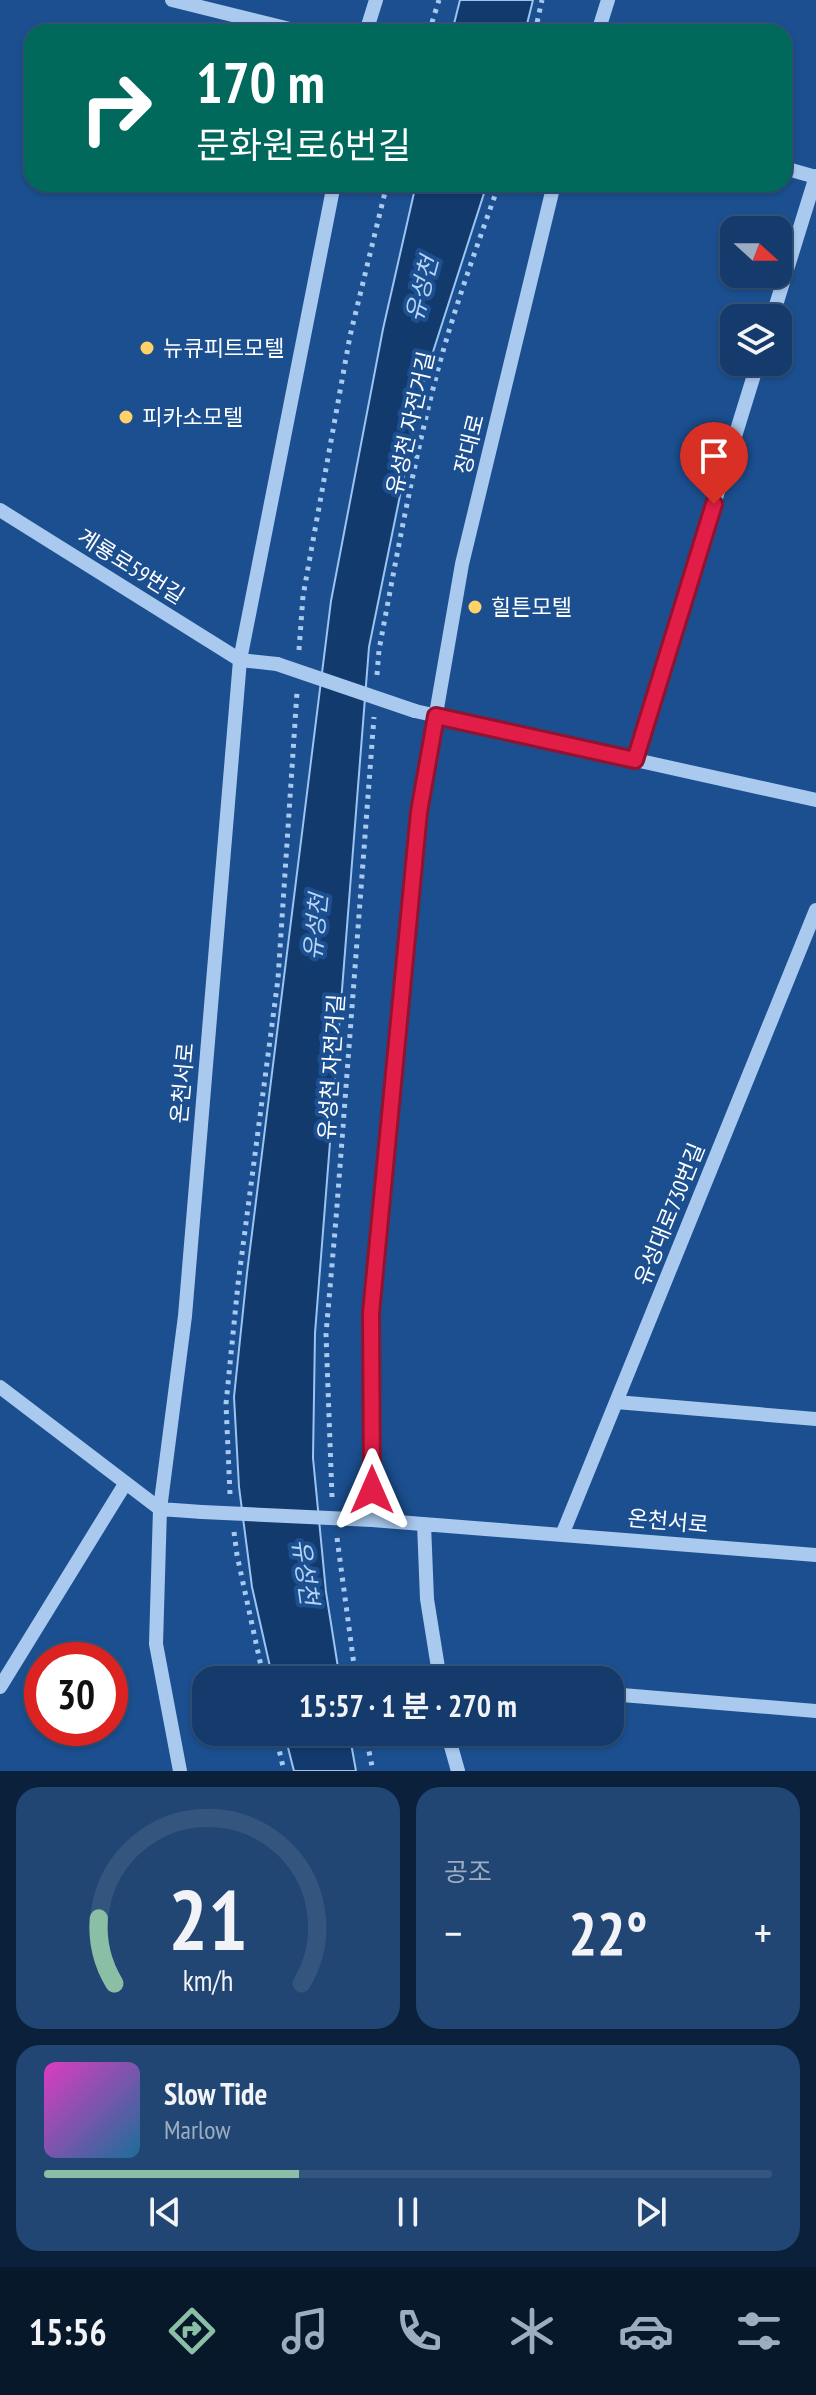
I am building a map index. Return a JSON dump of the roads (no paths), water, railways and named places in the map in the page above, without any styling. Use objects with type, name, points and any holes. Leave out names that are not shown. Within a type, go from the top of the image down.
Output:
[{"type":"street","points":[[172,0],[270,24]]},
{"type":"street","points":[[368,24],[376,0]]},
{"type":"street","points":[[600,24],[608,0]]},
{"type":"street","points":[[776,304],[816,177],[792,170]]},
{"type":"street","points":[[332,192],[240,660],[277,664],[415,711],[816,800]]},
{"type":"street","name":"장대로","points":[[436,716],[462,564],[552,192]]},
{"type":"street","points":[[635,760],[754,376]]},
{"type":"street","name":"계룡로59번길","points":[[0,510],[240,660]]},
{"type":"street","name":"온천서로","points":[[180,1771],[156,1644],[160,1509],[185,1316],[240,660]]},
{"type":"street","points":[[372,1520],[371,1313],[419,812],[436,716]]},
{"type":"street","name":"유성대로730번길","points":[[562,1535],[816,910]]},
{"type":"street","points":[[0,1387],[160,1509]]},
{"type":"street","points":[[616,1402],[816,1419]]},
{"type":"street","points":[[0,1687],[125,1484]]},
{"type":"street","name":"온천서로","points":[[160,1509],[372,1520],[816,1555]]},
{"type":"street","points":[[424,1524],[427,1599],[438,1666]]},
{"type":"street","points":[[624,1695],[816,1711]]},
{"type":"street","points":[[451,1746],[458,1771]]},
{"type":"water","points":[[460,0],[533,0],[527,24],[454,24]]},
{"type":"water","name":"유성천","points":[[414,192],[484,192],[423,383],[369,647],[315,1333],[313,1458],[326,1592],[338,1666],[270,1666],[252,1587],[239,1487],[234,1397],[331,601],[383,329]]},
{"type":"water","points":[[288,1746],[352,1746],[356,1771],[294,1771]]},
{"type":"place","name":"뉴큐피트모텔","points":[[147,348]]},
{"type":"place","name":"피카소모텔","points":[[126,417]]},
{"type":"place","name":"힐튼모텔","points":[[475,607]]}]
